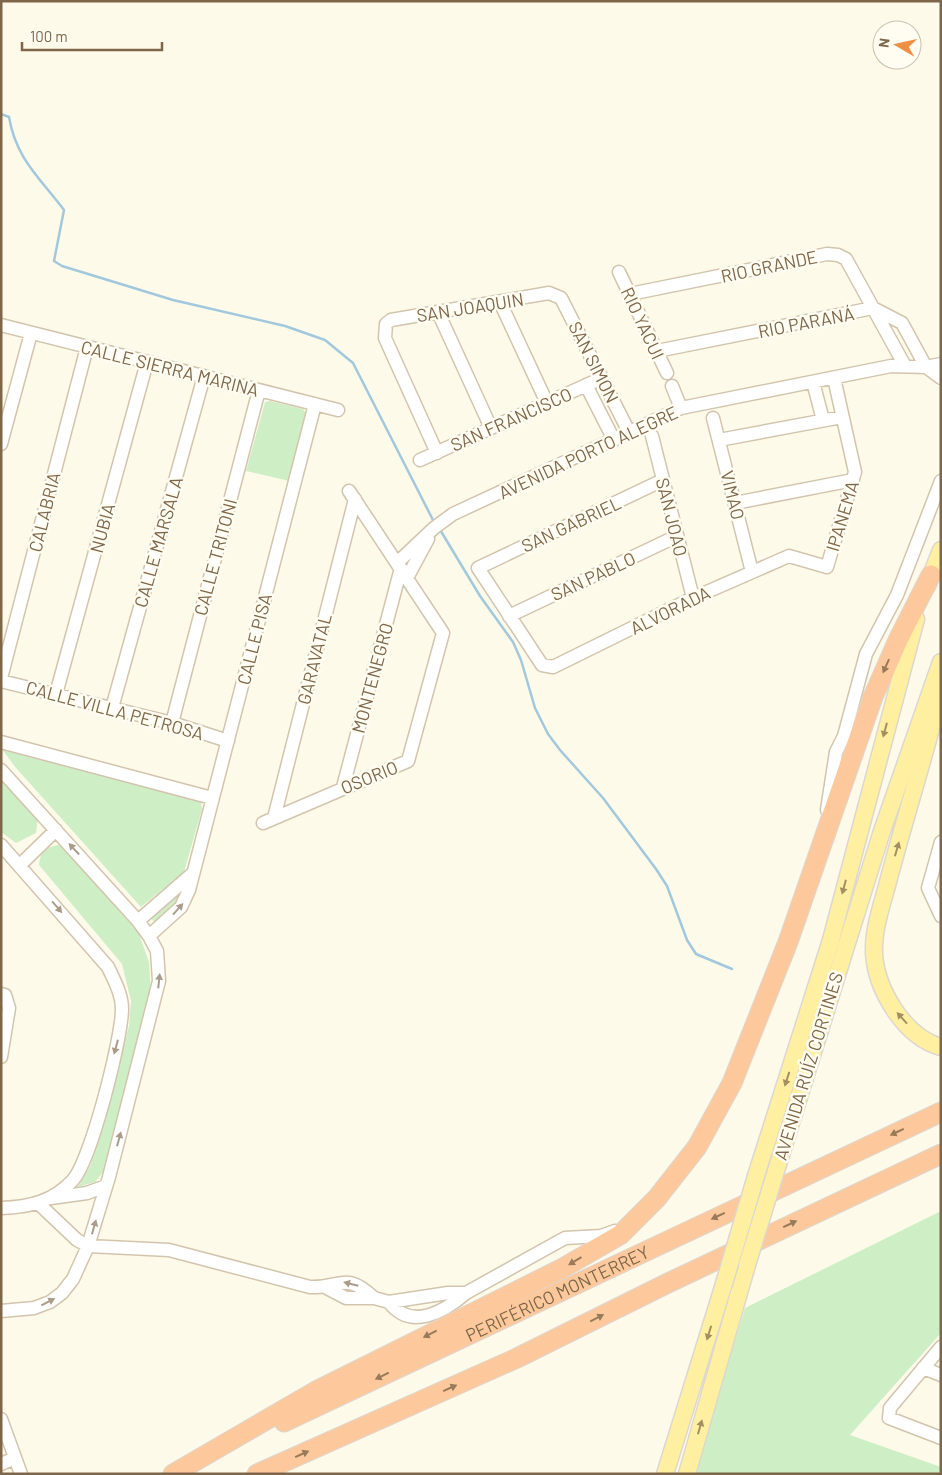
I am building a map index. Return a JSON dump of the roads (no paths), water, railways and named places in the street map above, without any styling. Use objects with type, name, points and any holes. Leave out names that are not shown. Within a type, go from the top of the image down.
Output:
[{"type":"highway","points":[[174,1474],[316,1391],[561,1269],[620,1234],[657,1198],[697,1147],[732,1083],[788,942],[873,697],[899,638],[932,575]]},
{"type":"highway","name":"PERIFÉRICO MONTERREY","points":[[174,1474],[941,1112]]},
{"type":"highway","points":[[257,1474],[517,1358],[668,1282],[941,1154]]},
{"type":"main road","name":"AVENIDA RUÍZ CORTINES","points":[[665,1474],[756,1176],[831,940],[910,632],[941,550]]},
{"type":"main road","name":"AVENIDA RUÍZ CORTINES","points":[[687,1474],[780,1158],[879,840],[941,662]]},
{"type":"main road","points":[[941,689],[886,889],[876,931],[874,952],[877,974],[887,999],[914,1031],[934,1045],[941,1047]]},
{"type":"street","name":"RIO GRANDE","points":[[630,294],[827,254],[838,255],[846,259],[905,366]]},
{"type":"street","name":"RIO YACUI","points":[[619,272],[667,373]]},
{"type":"street","name":"SAN JOAQUIN","points":[[437,453],[384,338],[386,324],[391,320],[550,293],[556,294]]},
{"type":"street","name":"SAN SIMON","points":[[556,294],[562,298],[629,432]]},
{"type":"street","points":[[500,302],[547,403]]},
{"type":"street","name":"RIO PARANÁ","points":[[657,352],[873,308],[902,323],[926,367]]},
{"type":"street","points":[[438,312],[491,428]]},
{"type":"street","name":"CALLE SIERRA MARINA","points":[[1,325],[338,410]]},
{"type":"street","points":[[1,444],[31,333]]},
{"type":"street","name":"CALABRIA","points":[[1,679],[87,347]]},
{"type":"street","name":"NUBIA","points":[[56,694],[147,362]]},
{"type":"street","name":"AVENIDA PORTO ALEGRE","points":[[401,570],[434,528],[453,514],[682,408],[891,366],[926,367],[941,364]]},
{"type":"street","points":[[926,367],[941,378]]},
{"type":"street","name":"CALLE MARSALA","points":[[112,708],[204,376]]},
{"type":"street","name":"SAN FRANCISCO","points":[[420,460],[602,378]]},
{"type":"street","name":"IPANEMA","points":[[789,556],[826,567],[853,480],[855,472],[834,378]]},
{"type":"street","points":[[813,382],[823,420]]},
{"type":"street","name":"SAN SIMON","points":[[586,385],[614,440]]},
{"type":"street","points":[[672,386],[682,408]]},
{"type":"street","name":"CALLE TRITONI","points":[[172,723],[259,390]]},
{"type":"street","name":"CALLE PISA","points":[[149,936],[181,908],[189,890],[315,404]]},
{"type":"street","points":[[719,440],[842,417]]},
{"type":"street","name":"VIMAO","points":[[713,418],[752,572]]},
{"type":"street","name":"SAN JOAO","points":[[652,436],[693,598]]},
{"type":"street","name":"SAN GABRIEL","points":[[509,616],[478,568],[663,480]]},
{"type":"street","points":[[735,503],[853,480]]},
{"type":"street","points":[[820,846],[836,752],[844,736],[866,654],[897,595],[941,481]]},
{"type":"street","name":"GARAVATAL","points":[[268,820],[352,495],[401,570]]},
{"type":"street","name":"MONTENEGRO","points":[[343,787],[401,570],[434,528]]},
{"type":"street","name":"SAN PABLO","points":[[509,616],[677,536]]},
{"type":"street","name":"ALVORADA","points":[[509,616],[542,665],[554,667],[693,598],[789,556]]},
{"type":"street","name":"OSORIO","points":[[268,820],[408,761],[443,633],[401,570]]},
{"type":"street","name":"CALLE VILLA PETROSA","points":[[1,679],[172,723],[228,741]]},
{"type":"street","points":[[4,743],[212,798]]},
{"type":"street","points":[[1,770],[138,921],[157,951],[159,981],[106,1186],[88,1246],[79,1266],[62,1294],[50,1302],[34,1308],[1,1311]]},
{"type":"street","points":[[20,864],[56,830]]},
{"type":"street","points":[[941,842],[928,888],[941,916]]},
{"type":"street","points":[[1,845],[20,864],[108,966],[119,989],[122,1007],[121,1030],[89,1147],[73,1180],[51,1198],[38,1204],[1,1208]]},
{"type":"street","points":[[138,921],[192,874]]},
{"type":"street","points":[[389,1302],[403,1316],[434,1314],[452,1305],[466,1293],[565,1238],[612,1234],[664,1186],[710,1122],[788,942]]},
{"type":"street","points":[[1,994],[5,995],[10,1008],[1,1057]]},
{"type":"street","points":[[51,1198],[78,1195],[106,1186]]},
{"type":"street","points":[[38,1204],[77,1240],[88,1246],[169,1250],[310,1287],[325,1287],[346,1298],[374,1298],[389,1302],[466,1293]]},
{"type":"street","points":[[941,1347],[890,1408],[889,1418],[941,1438]]},
{"type":"street","points":[[923,1368],[941,1374]]},
{"type":"street","points":[[1,1419],[21,1474]]},
{"type":"street","points":[[1,1464],[16,1458]]},
{"type":"waterway","points":[[1,114],[9,117],[12,132],[23,156],[64,210],[54,261],[62,266],[173,300],[285,326],[325,340],[353,363],[434,522]]},
{"type":"waterway","points":[[439,528],[480,596],[513,642],[521,660],[535,708],[548,734],[603,798],[656,869],[667,886],[687,940],[696,954],[732,969]]}]
